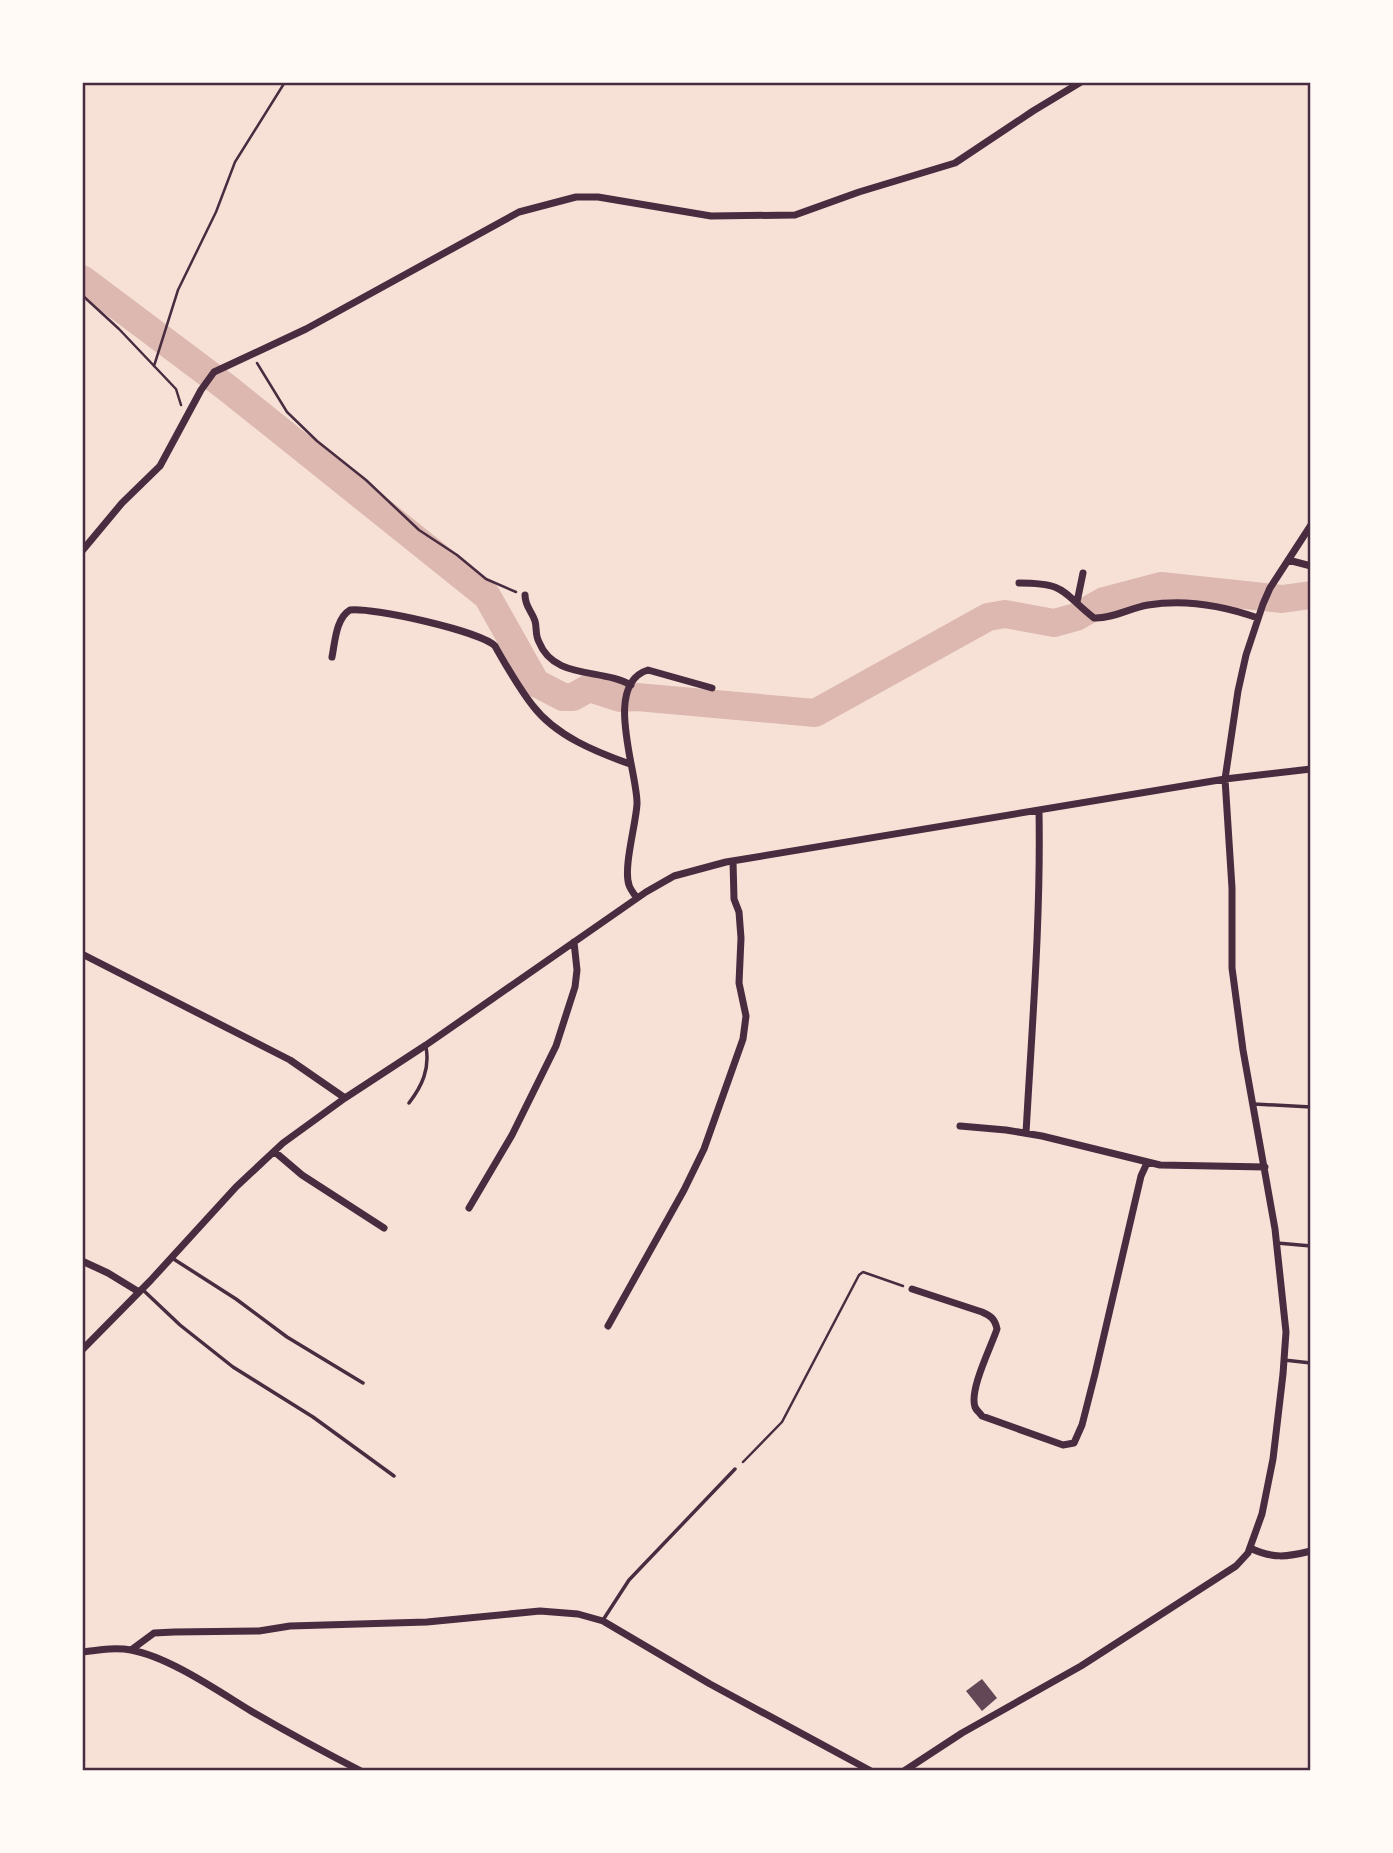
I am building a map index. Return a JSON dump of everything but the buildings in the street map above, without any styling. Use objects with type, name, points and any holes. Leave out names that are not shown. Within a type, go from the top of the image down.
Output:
[{"type":"street","points":[[82,551],[122,503],[160,466],[207,379],[214,372],[306,329],[519,212],[576,197],[598,197],[711,216],[795,215],[859,192],[956,163],[1081,82]]},
{"type":"street","points":[[904,1771],[962,1733],[1081,1666],[1236,1566],[1251,1548],[1262,1514],[1273,1460],[1286,1332],[1277,1243],[1243,1050],[1232,968],[1232,888],[1225,779],[1238,691],[1258,618],[1270,588],[1311,525]]},
{"type":"street","points":[[1287,560],[1311,566]]},
{"type":"street","points":[[1079,604],[1083,573]]},
{"type":"street","points":[[1019,583],[1059,587],[1094,618],[1101,619],[1151,605],[1176,604],[1224,608],[1258,618]]},
{"type":"street","points":[[525,596],[526,605],[535,619],[536,635],[545,654],[582,673],[611,676],[630,689]]},
{"type":"street","points":[[332,657],[339,625],[345,613],[356,609],[449,626],[475,634],[495,646],[522,691],[547,720],[595,752],[630,764]]},
{"type":"street","points":[[637,898],[628,880],[637,803],[624,720],[630,689],[635,677],[648,670],[712,688]]},
{"type":"street","points":[[82,1350],[141,1291],[236,1187],[275,1152],[345,1098],[637,898],[674,876],[733,861],[1225,779],[1311,769]]},
{"type":"street","points":[[1026,1133],[1040,908],[1039,810]]},
{"type":"street","points":[[608,1326],[684,1191],[704,1149],[743,1039],[746,1016],[739,983],[740,912],[734,899],[733,861]]},
{"type":"street","points":[[469,1208],[512,1135],[555,1046],[575,987],[578,970],[574,942]]},
{"type":"street","points":[[82,954],[290,1060],[345,1098]]},
{"type":"street","points":[[960,1126],[1026,1133],[1147,1163],[1232,1168],[1265,1167]]},
{"type":"street","points":[[275,1152],[302,1175],[384,1228]]},
{"type":"street","points":[[912,1289],[982,1312],[996,1322],[997,1329],[975,1389],[974,1405],[982,1416],[1063,1446],[1074,1443],[1082,1425],[1141,1177],[1147,1163]]},
{"type":"street","points":[[82,1261],[141,1291]]},
{"type":"street","points":[[1251,1548],[1280,1558],[1311,1551]]},
{"type":"street","points":[[131,1650],[154,1633],[259,1631],[290,1626],[427,1622],[540,1612],[578,1614],[603,1621],[871,1771]]},
{"type":"street","points":[[82,1652],[131,1650],[158,1659],[197,1678],[361,1771]]},
{"type":"street","points":[[918,1762],[924,1770]]},
{"type":"lane","points":[[409,1103],[425,1076],[428,1056],[426,1045]]},
{"type":"lane","points":[[1254,1104],[1311,1107]]},
{"type":"lane","points":[[1277,1243],[1311,1246]]},
{"type":"lane","points":[[172,1258],[236,1299],[287,1337],[363,1383]]},
{"type":"lane","points":[[141,1291],[224,1360],[313,1417],[394,1476]]},
{"type":"lane","points":[[1284,1360],[1311,1363]]},
{"type":"lane","points":[[603,1621],[629,1580],[735,1469]]},
{"type":"path","points":[[154,366],[178,290],[216,212],[236,162],[285,82]]},
{"type":"path","points":[[82,295],[176,389],[186,418]]},
{"type":"path","points":[[252,356],[287,412],[317,441],[366,480],[419,530],[457,555],[486,579],[525,596]]},
{"type":"path","points":[[735,1469],[782,1422],[859,1275],[863,1272],[871,1274],[912,1289]]},
{"type":"waterway","points":[[82,279],[226,387],[487,596],[536,683],[563,697],[573,697],[589,688],[620,698],[637,697],[815,713],[988,617],[1005,614],[1054,623],[1076,617],[1104,601],[1161,586],[1282,599],[1311,595]]}]
